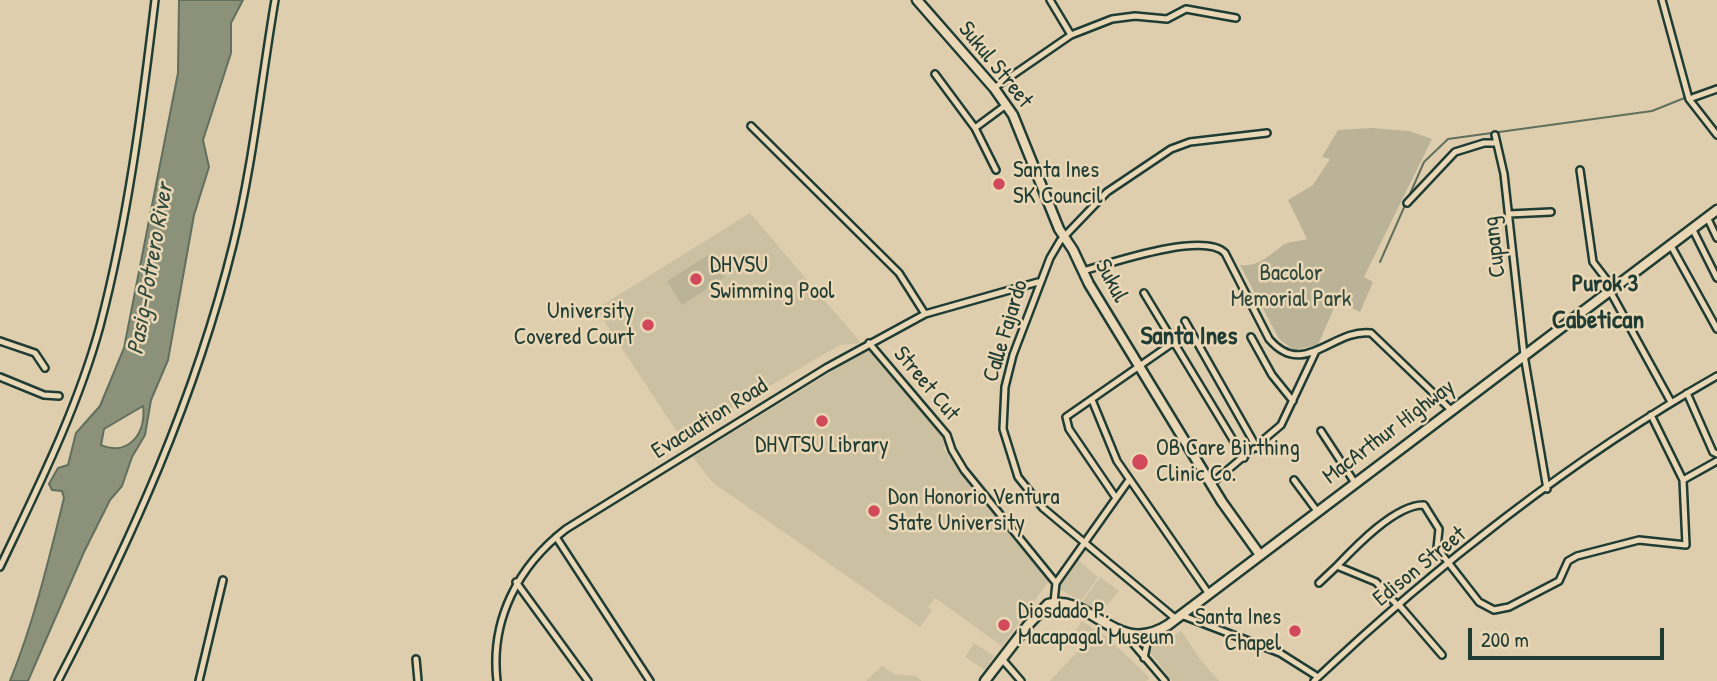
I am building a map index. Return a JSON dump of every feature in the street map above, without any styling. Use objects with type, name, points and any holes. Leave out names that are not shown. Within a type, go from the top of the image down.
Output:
[{"type":"main road","name":"Sukul Street","points":[[917,0],[1007,105],[1025,138],[1064,238]]},
{"type":"main road","name":"MacArthur Highway","points":[[1149,634],[1179,617],[1356,484],[1450,409],[1717,210]]},
{"type":"main road","name":"Sukul","points":[[1064,238],[1138,366],[1211,484],[1260,555]]},
{"type":"main road","points":[[985,681],[1037,613],[1054,603],[1070,605],[1124,633],[1149,634]]},
{"type":"street","points":[[0,567],[56,447],[99,327],[126,205],[155,0]]},
{"type":"street","points":[[58,681],[150,493],[177,427],[211,327],[250,163],[275,0]]},
{"type":"street","points":[[1051,0],[1071,35]]},
{"type":"street","points":[[1662,0],[1688,96],[1717,135]]},
{"type":"street","points":[[994,88],[1071,35],[1112,19],[1135,16],[1167,19],[1186,9],[1236,18]]},
{"type":"street","points":[[935,74],[975,128],[996,170]]},
{"type":"street","points":[[1688,96],[1717,89]]},
{"type":"street","points":[[975,128],[1007,105]]},
{"type":"street","points":[[751,126],[899,273],[925,314]]},
{"type":"street","name":"Calle Fajardo","points":[[1179,617],[1043,508],[1018,477],[1003,429],[1009,372],[1038,282],[1054,251],[1107,192],[1171,149],[1190,142],[1267,133]]},
{"type":"street","name":"Cupang","points":[[1495,135],[1504,174],[1524,355],[1547,489]]},
{"type":"street","points":[[1407,203],[1455,152],[1484,143],[1496,143]]},
{"type":"street","points":[[1580,170],[1593,262],[1611,289],[1671,402]]},
{"type":"street","points":[[1508,214],[1550,212]]},
{"type":"street","points":[[1707,217],[1717,238]]},
{"type":"street","points":[[1692,228],[1717,278]]},
{"type":"street","points":[[1083,271],[1200,243],[1214,245],[1221,248],[1231,261],[1274,345],[1291,354],[1315,353],[1338,340],[1357,333],[1371,332],[1450,409]]},
{"type":"street","points":[[1670,244],[1717,329]]},
{"type":"street","name":"Evacuation Road","points":[[497,681],[495,655],[505,606],[516,582],[544,546],[555,537],[869,343],[925,314],[1038,282]]},
{"type":"street","points":[[1144,293],[1244,458]]},
{"type":"street","points":[[1185,321],[1257,448]]},
{"type":"street","points":[[1251,337],[1272,375],[1293,401]]},
{"type":"street","points":[[0,341],[35,353],[45,368]]},
{"type":"street","points":[[1116,498],[1066,423],[1068,414],[1174,342]]},
{"type":"street","name":"Street Cut","points":[[869,343],[947,435],[964,470],[1056,583]]},
{"type":"street","points":[[1211,484],[1257,448],[1281,425],[1315,353]]},
{"type":"street","name":"Edison Street","points":[[1179,617],[1280,653],[1316,679],[1450,563],[1547,489],[1651,415],[1717,376]]},
{"type":"street","points":[[0,377],[44,395],[59,396]]},
{"type":"street","points":[[1687,393],[1713,452],[1717,454]]},
{"type":"street","points":[[1092,400],[1117,461],[1209,594]]},
{"type":"street","points":[[1320,583],[1383,524],[1412,507],[1424,505],[1439,529],[1436,545],[1482,605],[1501,609],[1559,581],[1569,561],[1577,556],[1639,540],[1686,545],[1683,480],[1651,415]]},
{"type":"street","points":[[1321,431],[1356,484]]},
{"type":"street","points":[[1683,480],[1717,461]]},
{"type":"street","points":[[1054,603],[1056,583],[1129,480]]},
{"type":"street","points":[[1294,480],[1317,511]]},
{"type":"street","points":[[555,537],[650,681]]},
{"type":"street","points":[[1336,566],[1376,582],[1442,655]]},
{"type":"street","points":[[199,681],[223,580]]},
{"type":"street","points":[[516,582],[587,681]]},
{"type":"street","points":[[1124,633],[1163,679],[1155,681]]},
{"type":"street","points":[[1144,658],[1149,634]]},
{"type":"street","points":[[416,659],[418,681]]},
{"type":"street","points":[[1002,659],[1021,681]]},
{"type":"shaded area","points":[[750,213],[861,343],[840,345],[681,438],[596,309]]},
{"type":"shaded area","name":"Don Honorio Ventura State University","points":[[870,348],[942,432],[947,443],[943,448],[1048,576],[1049,581],[1002,646],[935,598],[928,607],[932,610],[920,627],[712,482],[693,457]]},
{"type":"shaded area","points":[[1076,558],[1098,577],[1081,601],[1058,588]]},
{"type":"shaded area","points":[[1100,577],[1119,591],[1101,612],[1082,602]]},
{"type":"shaded area","points":[[1082,621],[1107,637],[1150,678],[1146,681],[1050,681],[1083,646],[1071,637]]},
{"type":"shaded area","points":[[1181,631],[1219,681],[1172,681],[1150,652],[1153,646]]},
{"type":"shaded area","points":[[974,643],[994,656],[985,670],[965,657]]},
{"type":"shaded area","points":[[882,666],[894,674],[916,676],[922,681],[866,681]]},
{"type":"green space","name":"Bacolor Memorial Park","points":[[1372,128],[1409,131],[1432,139],[1364,277],[1373,282],[1360,312],[1337,301],[1318,345],[1294,350],[1279,339],[1240,265],[1254,264],[1285,244],[1307,239],[1288,200],[1313,185],[1330,159],[1322,157],[1338,130]]},
{"type":"green space","name":"DHVSU Swimming Pool","points":[[710,254],[725,277],[682,305],[667,281]]},
{"type":"water","name":"Pasig-Potrero River","points":[[179,0],[243,0],[231,23],[231,53],[203,140],[209,167],[194,215],[168,360],[151,400],[145,435],[132,457],[122,486],[110,500],[84,552],[28,681],[10,681],[34,613],[64,498],[62,491],[52,490],[49,484],[58,468],[68,465],[76,433],[100,406],[124,348],[178,73]],"holes":[[[143,406],[139,433],[127,445],[120,448],[101,445],[104,429]]]},
{"type":"waterway","points":[[1380,262],[1424,162],[1448,139],[1652,111],[1717,85]]},
{"type":"place","name":"Santa Ines SK Council","points":[[999,184]]},
{"type":"place","name":"DHVSU Swimming Pool","points":[[696,279]]},
{"type":"place","name":"University Covered Court","points":[[648,325]]},
{"type":"place","name":"DHVTSU Library","points":[[822,421]]},
{"type":"place","name":"OB Care Birthing Clinic Co.","points":[[1140,462]]},
{"type":"place","name":"Don Honorio Ventura State University","points":[[874,511]]},
{"type":"place","name":"Diosdado P. Macapagal Museum","points":[[1004,625]]},
{"type":"place","name":"Santa Ines Chapel","points":[[1295,631]]},
{"type":"district","name":"Purok 3","points":[[1605,285]]},
{"type":"district","name":"Cabetican","points":[[1598,321]]},
{"type":"district","name":"Santa Ines","points":[[1189,337]]}]
